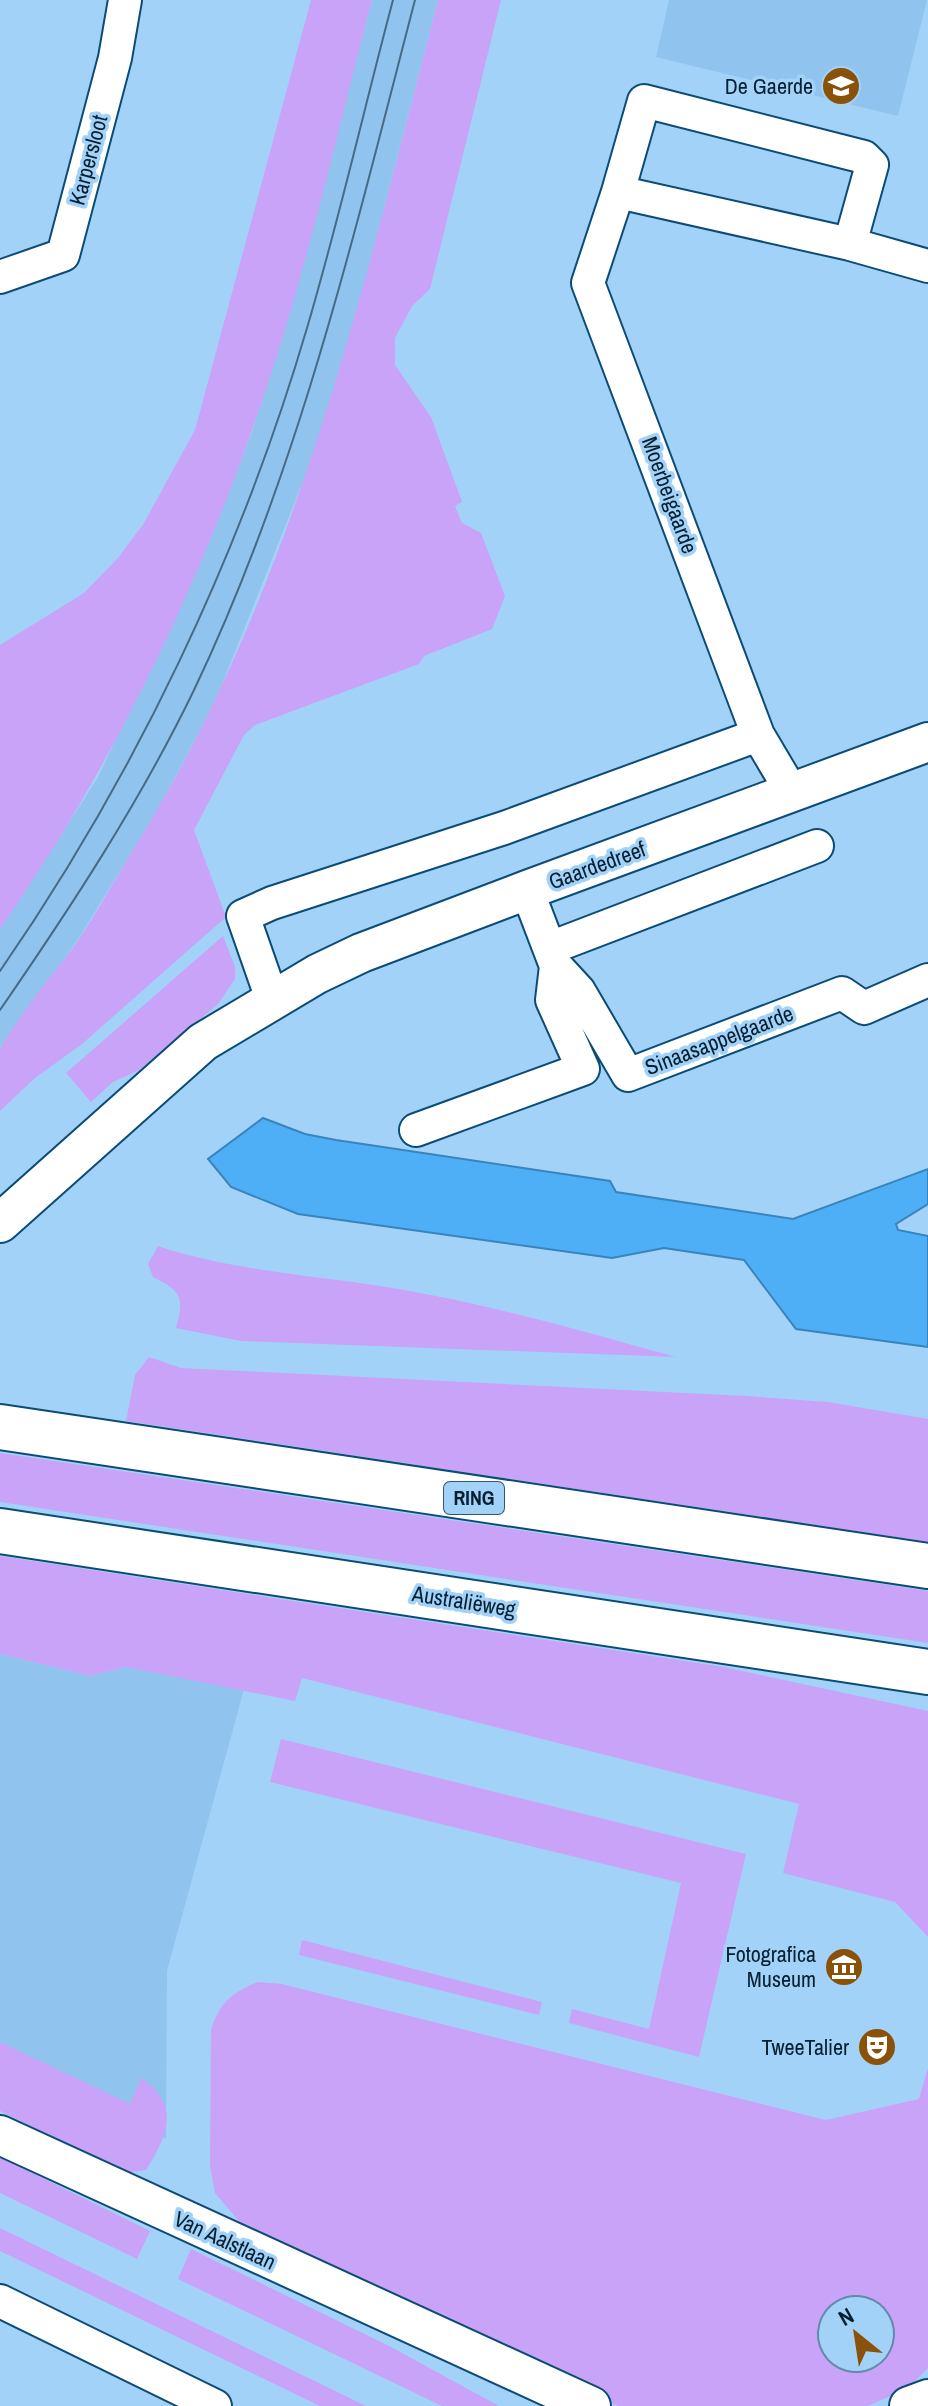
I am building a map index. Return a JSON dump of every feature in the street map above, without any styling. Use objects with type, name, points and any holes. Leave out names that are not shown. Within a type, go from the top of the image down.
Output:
[{"type":"main road","name":"RING","points":[[10,1429],[928,1566]]},
{"type":"main road","name":"Australiëweg","points":[[0,1531],[928,1672]]},
{"type":"street","name":"Karpersloot","points":[[0,277],[63,255],[115,58],[125,0]]},
{"type":"street","name":"Moerbeigaarde","points":[[793,794],[758,735],[588,283],[644,101],[864,157],[872,165],[850,244]]},
{"type":"street","points":[[618,192],[850,244],[928,266]]},
{"type":"street","points":[[272,999],[243,916],[272,903],[504,828],[758,735]]},
{"type":"street","name":"Gaardedreef","points":[[0,1223],[203,1042],[272,999],[361,953],[928,742]]},
{"type":"street","points":[[553,957],[817,846]]},
{"type":"street","name":"Sinaasappelgaarde","points":[[527,890],[553,957],[579,991],[628,1075],[842,993],[864,1008],[928,980]]},
{"type":"street","name":"Sinaasappelgaarde","points":[[416,1130],[583,1069],[552,1000],[553,957]]},
{"type":"street","name":"Van Aalstlaan","points":[[0,2135],[591,2406]]},
{"type":"street","points":[[0,2301],[215,2406]]},
{"type":"street","name":"Van Aalstlaan","points":[[450,2343],[501,2390],[526,2406]]},
{"type":"street","points":[[909,2406],[928,2399]]},
{"type":"shaded area","points":[[311,0],[372,0],[302,272],[269,380],[201,563],[142,689],[75,812],[0,929],[0,645],[84,593],[118,558],[144,523],[195,430]]},
{"type":"shaded area","points":[[372,0],[438,0],[351,336],[312,459],[215,702],[158,809],[79,938],[0,1048],[0,929],[97,779],[206,549],[252,432],[286,324]]},
{"type":"shaded area","points":[[438,0],[501,0],[430,289],[412,306],[395,338],[395,365],[431,417],[462,502],[455,506],[462,523],[481,533],[505,596],[492,629],[424,656],[419,664],[255,725],[244,735],[194,830],[226,917],[82,1044],[35,1078],[0,1111],[0,1050],[4,1042],[77,942],[137,843],[193,745],[241,644],[319,434],[382,218]]},
{"type":"shaded area","name":"De Gaerde","points":[[669,0],[927,0],[898,116],[656,57]]},
{"type":"shaded area","points":[[223,936],[235,967],[235,979],[218,1004],[139,1070],[113,1082],[91,1102],[66,1073]]},
{"type":"shaded area","points":[[263,1118],[305,1134],[336,1140],[610,1181],[616,1192],[793,1219],[928,1169],[928,1204],[896,1224],[898,1230],[928,1236],[928,1347],[796,1329],[744,1260],[664,1248],[612,1258],[298,1214],[231,1187],[208,1159]]},
{"type":"shaded area","points":[[158,1246],[250,1268],[438,1296],[676,1357],[241,1341],[176,1328],[180,1309],[178,1296],[153,1277],[148,1264]]},
{"type":"shaded area","points":[[149,1357],[181,1368],[828,1402],[928,1419],[928,1542],[126,1421],[135,1375]]},
{"type":"shaded area","points":[[0,1453],[928,1591],[928,1643],[0,1502]]},
{"type":"shaded area","points":[[0,1556],[724,1667],[928,1711],[928,1937],[895,1902],[783,1873],[799,1804],[302,1678],[295,1701],[126,1667],[90,1676],[0,1654]]},
{"type":"shaded area","points":[[0,1654],[90,1676],[126,1667],[244,1689],[167,1971],[166,2139],[0,2060]]},
{"type":"shaded area","points":[[281,1739],[746,1854],[699,2057],[569,2023],[572,2009],[649,2029],[681,1883],[270,1782]]},
{"type":"shaded area","points":[[302,1940],[542,2002],[539,2015],[299,1955]]},
{"type":"shaded area","points":[[257,1982],[282,1984],[826,2120],[919,2099],[928,2068],[928,2368],[907,2389],[868,2406],[618,2406],[579,2391],[245,2228],[215,2193],[210,2166],[211,2030],[222,2006]]},
{"type":"shaded area","points":[[0,2042],[130,2104],[141,2078],[154,2088],[162,2099],[167,2121],[160,2145],[146,2170],[125,2173],[0,2111]]},
{"type":"shaded area","points":[[0,2157],[150,2231],[137,2259],[0,2193]]},
{"type":"shaded area","points":[[0,2228],[366,2406],[320,2406],[0,2251]]},
{"type":"shaded area","points":[[191,2249],[391,2347],[499,2406],[442,2406],[178,2279]]},
{"type":"tram line","points":[[0,971],[96,820],[139,742],[179,662],[250,497],[307,328],[393,0]]},
{"type":"tram line","points":[[0,1010],[78,893],[151,773],[194,690],[231,607],[294,437],[321,350],[415,0]]},
{"type":"place","name":"De Gaerde","points":[[841,86]]},
{"type":"place","name":"Fotografica Museum","points":[[844,1967]]},
{"type":"place","name":"TweeTalier","points":[[877,2047]]}]
